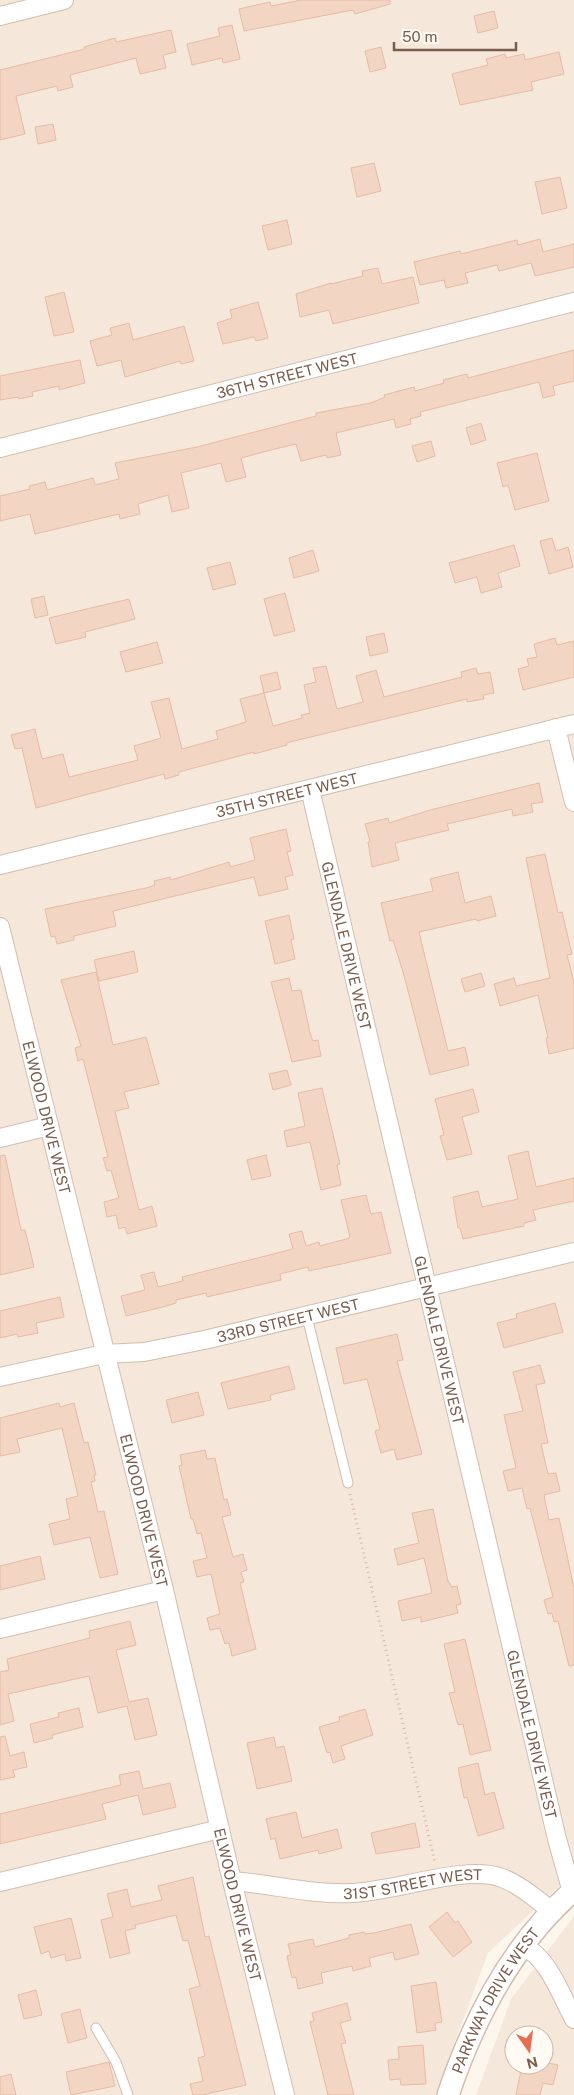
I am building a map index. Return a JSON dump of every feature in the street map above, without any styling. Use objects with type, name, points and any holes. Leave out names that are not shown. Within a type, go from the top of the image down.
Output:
[{"type":"street","points":[[0,16],[23,5],[64,0]]},
{"type":"street","name":"36TH STREET WEST","points":[[0,448],[574,302]]},
{"type":"street","name":"35TH STREET WEST","points":[[0,865],[574,724]]},
{"type":"street","points":[[556,728],[574,802]]},
{"type":"street","name":"GLENDALE DRIVE WEST","points":[[310,789],[555,1829],[573,1891]]},
{"type":"street","name":"ELWOOD DRIVE WEST","points":[[0,927],[104,1354],[164,1590],[232,1881],[285,2095]]},
{"type":"street","points":[[0,1138],[49,1126]]},
{"type":"street","name":"33RD STREET WEST","points":[[0,1377],[104,1354],[144,1352],[307,1316],[574,1252]]},
{"type":"street","points":[[0,1629],[164,1590]]},
{"type":"street","points":[[0,1882],[220,1829]]},
{"type":"street","name":"31ST STREET WEST","points":[[232,1881],[297,1890],[354,1893],[439,1878],[485,1875],[501,1878],[516,1885],[552,1912]]},
{"type":"street","points":[[552,1912],[573,1891]]},
{"type":"street","name":"PARKWAY DRIVE WEST","points":[[448,2095],[486,2001],[523,1946],[552,1912]]},
{"type":"street","points":[[523,1946],[531,1950],[543,1962],[574,2019]]},
{"type":"lane","points":[[307,1316],[348,1483]]},
{"type":"lane","points":[[96,2028],[116,2062],[128,2095]]},
{"type":"path","points":[[348,1483],[439,1878]]},
{"type":"shaded area","points":[[0,0],[574,0],[574,1872],[488,1953],[435,2095],[0,2095]]},
{"type":"shaded area","points":[[574,1916],[574,2095],[476,2095],[511,1999]]},
{"type":"building","points":[[301,0],[390,0],[390,4],[355,14],[353,10],[244,31],[239,9],[270,2],[271,6]]},
{"type":"building","points":[[494,11],[498,28],[478,33],[474,16]]},
{"type":"building","points":[[232,25],[240,59],[223,63],[222,58],[192,65],[187,44],[220,36],[218,28]]},
{"type":"building","points":[[171,30],[176,52],[163,55],[166,68],[140,74],[136,58],[70,75],[73,87],[58,91],[57,86],[16,96],[25,134],[0,140],[0,70],[85,49],[84,47],[115,38],[116,42]]},
{"type":"building","points":[[381,47],[386,68],[370,72],[365,51]]},
{"type":"building","points":[[559,52],[564,74],[531,82],[533,90],[460,105],[452,74],[488,65],[486,59],[505,54],[506,58],[524,54],[525,60]]},
{"type":"building","points":[[53,124],[56,140],[38,144],[35,127]]},
{"type":"building","points":[[374,163],[381,191],[357,197],[351,168]]},
{"type":"building","points":[[560,177],[567,208],[542,214],[535,182]]},
{"type":"building","points":[[287,220],[292,244],[268,250],[262,226]]},
{"type":"building","points":[[540,239],[543,252],[574,244],[574,267],[535,276],[531,263],[499,271],[497,265],[465,273],[468,283],[446,288],[444,280],[420,285],[414,262],[460,251],[461,254],[517,240],[518,245]]},
{"type":"building","points":[[378,268],[382,284],[413,277],[419,303],[333,324],[329,310],[300,317],[296,294],[331,283],[363,276],[362,271]]},
{"type":"building","points":[[64,292],[74,332],[54,336],[45,297]]},
{"type":"building","points":[[258,302],[268,338],[256,341],[254,337],[223,344],[217,323],[232,318],[230,310]]},
{"type":"building","points":[[129,323],[133,340],[184,326],[194,361],[181,364],[180,361],[125,377],[121,360],[97,366],[90,341],[112,335],[110,328]]},
{"type":"building","points":[[574,350],[574,381],[553,386],[555,395],[543,398],[539,382],[420,412],[421,416],[410,419],[411,424],[396,428],[394,419],[336,433],[341,455],[327,458],[326,455],[301,461],[296,444],[267,451],[241,458],[246,477],[226,482],[221,463],[181,473],[189,508],[172,512],[168,495],[138,504],[140,514],[120,519],[119,514],[35,534],[30,514],[0,521],[0,496],[30,489],[29,486],[45,482],[47,490],[93,478],[95,485],[119,479],[115,463],[197,447],[316,416],[316,413],[371,403],[385,397],[384,395],[414,387],[415,391],[444,383],[443,380],[467,374],[468,378]]},
{"type":"building","points":[[80,360],[85,383],[59,390],[59,386],[32,392],[33,396],[19,399],[18,397],[0,400],[0,376]]},
{"type":"building","points":[[481,423],[486,440],[471,445],[466,428]]},
{"type":"building","points":[[431,441],[435,456],[417,462],[412,446]]},
{"type":"building","points":[[537,453],[549,501],[515,510],[508,485],[503,487],[497,463]]},
{"type":"building","points":[[552,538],[556,551],[568,547],[573,567],[549,574],[540,541]]},
{"type":"building","points":[[514,545],[520,566],[498,573],[502,587],[481,593],[477,577],[455,583],[449,563]]},
{"type":"building","points":[[313,550],[319,571],[294,578],[289,558]]},
{"type":"building","points":[[230,562],[236,584],[213,590],[207,568]]},
{"type":"building","points":[[285,593],[295,631],[274,636],[264,599]]},
{"type":"building","points":[[44,596],[48,615],[35,618],[31,599]]},
{"type":"building","points":[[129,599],[135,619],[85,632],[86,637],[56,644],[49,618]]},
{"type":"building","points":[[384,633],[388,652],[370,656],[366,637]]},
{"type":"building","points":[[555,638],[557,645],[574,641],[574,677],[523,690],[518,669],[529,666],[527,659],[537,657],[534,644]]},
{"type":"building","points":[[157,642],[163,663],[126,672],[120,652]]},
{"type":"building","points":[[326,666],[337,709],[363,702],[356,676],[376,670],[384,697],[462,677],[461,672],[476,668],[478,674],[490,672],[494,693],[483,695],[484,699],[467,702],[467,699],[286,743],[287,745],[254,754],[254,752],[179,772],[179,775],[165,779],[164,774],[36,808],[22,748],[15,749],[11,735],[35,729],[42,759],[63,754],[69,777],[138,760],[134,746],[161,738],[151,702],[169,698],[182,749],[218,739],[216,731],[246,722],[240,699],[264,693],[273,726],[302,718],[301,715],[310,713],[304,685],[316,682],[313,668]]},
{"type":"building","points":[[277,672],[281,689],[264,693],[260,676]]},
{"type":"building","points":[[539,783],[543,802],[531,804],[533,812],[513,816],[512,809],[447,824],[449,830],[395,843],[399,860],[372,867],[368,842],[370,841],[365,824],[388,818],[389,823],[430,810]]},
{"type":"building","points":[[286,829],[291,851],[287,852],[293,875],[285,877],[288,889],[259,896],[254,877],[113,911],[116,926],[74,936],[74,940],[57,944],[55,936],[51,937],[45,909],[146,888],[155,885],[154,881],[170,877],[171,880],[229,862],[230,867],[255,860],[250,838]]},
{"type":"building","points":[[545,854],[558,913],[562,912],[572,954],[567,955],[574,982],[574,1048],[549,1054],[546,1038],[548,1038],[538,995],[500,1006],[494,984],[514,978],[516,986],[550,978],[526,858]]},
{"type":"building","points":[[458,872],[465,903],[491,896],[496,916],[419,932],[448,1051],[465,1047],[469,1065],[430,1075],[403,972],[393,940],[390,941],[381,903],[433,891],[430,879]]},
{"type":"building","points":[[289,915],[294,939],[291,940],[295,959],[275,964],[265,921]]},
{"type":"building","points":[[134,951],[138,972],[99,981],[94,960]]},
{"type":"building","points":[[96,972],[113,1045],[146,1037],[159,1084],[124,1092],[129,1108],[115,1111],[139,1210],[152,1206],[157,1226],[127,1234],[125,1227],[119,1229],[116,1215],[107,1217],[104,1202],[119,1198],[111,1170],[107,1171],[103,1158],[108,1157],[83,1059],[78,1061],[75,1048],[81,1046],[61,980]]},
{"type":"building","points":[[481,973],[485,986],[465,992],[461,979]]},
{"type":"building","points":[[289,978],[292,991],[301,990],[310,1033],[313,1041],[318,1040],[321,1056],[292,1062],[271,982]]},
{"type":"building","points":[[287,1070],[291,1085],[273,1090],[269,1074]]},
{"type":"building","points":[[322,1088],[340,1164],[337,1165],[341,1185],[321,1190],[310,1142],[287,1147],[284,1131],[305,1126],[298,1093]]},
{"type":"building","points":[[473,1089],[479,1112],[462,1117],[472,1154],[447,1160],[440,1136],[444,1135],[435,1099]]},
{"type":"building","points":[[528,1151],[536,1187],[574,1178],[574,1201],[533,1210],[536,1220],[524,1223],[524,1226],[463,1239],[460,1228],[458,1228],[453,1197],[478,1191],[482,1207],[518,1199],[508,1156]]},
{"type":"building","points":[[5,1155],[21,1230],[25,1230],[34,1267],[0,1275],[0,1156]]},
{"type":"building","points":[[266,1155],[271,1176],[252,1180],[247,1160]]},
{"type":"building","points":[[366,1195],[371,1214],[381,1212],[391,1253],[309,1271],[308,1267],[280,1274],[281,1280],[207,1297],[206,1293],[176,1300],[176,1303],[163,1307],[126,1316],[121,1296],[145,1290],[141,1275],[154,1272],[158,1287],[183,1281],[182,1277],[293,1249],[289,1234],[302,1231],[306,1246],[319,1242],[320,1246],[350,1237],[341,1200]]},
{"type":"building","points":[[60,1297],[64,1317],[36,1323],[38,1333],[18,1337],[17,1334],[0,1338],[0,1311]]},
{"type":"building","points":[[555,1303],[563,1332],[504,1348],[497,1323],[517,1318],[516,1314]]},
{"type":"building","points":[[397,1334],[403,1360],[397,1361],[422,1454],[397,1460],[394,1449],[381,1453],[375,1431],[380,1429],[367,1379],[344,1384],[336,1348]]},
{"type":"building","points":[[540,1365],[545,1383],[536,1385],[548,1443],[541,1444],[548,1474],[556,1473],[560,1491],[544,1495],[549,1520],[559,1518],[574,1588],[574,1665],[569,1666],[558,1621],[554,1622],[552,1613],[548,1614],[544,1600],[553,1597],[530,1508],[527,1509],[522,1488],[508,1491],[503,1471],[516,1468],[504,1415],[523,1411],[513,1372]]},
{"type":"building","points":[[289,1366],[295,1389],[270,1395],[271,1400],[228,1409],[221,1383]]},
{"type":"building","points":[[198,1392],[204,1415],[172,1423],[166,1400]]},
{"type":"building","points":[[59,1403],[60,1407],[74,1403],[84,1443],[88,1442],[96,1475],[94,1475],[95,1481],[91,1482],[98,1512],[104,1511],[118,1574],[100,1578],[90,1537],[54,1545],[49,1524],[70,1519],[66,1499],[78,1496],[62,1428],[17,1439],[20,1452],[0,1456],[0,1418]]},
{"type":"building","points":[[205,1450],[207,1459],[215,1458],[224,1500],[227,1499],[231,1515],[222,1517],[233,1557],[243,1554],[247,1570],[241,1572],[244,1582],[240,1583],[256,1649],[232,1656],[229,1643],[225,1644],[220,1628],[210,1630],[207,1618],[220,1614],[211,1574],[197,1577],[193,1561],[207,1558],[201,1533],[197,1534],[193,1519],[191,1519],[179,1466],[182,1465],[180,1455]]},
{"type":"building","points":[[433,1509],[448,1581],[452,1587],[457,1586],[461,1604],[456,1605],[458,1613],[421,1622],[421,1617],[402,1621],[398,1601],[432,1593],[424,1558],[398,1565],[394,1549],[419,1543],[412,1513]]},
{"type":"building","points":[[40,1556],[45,1579],[0,1590],[0,1566]]},
{"type":"building","points":[[130,1621],[136,1645],[116,1650],[129,1702],[148,1698],[157,1735],[135,1740],[127,1706],[98,1713],[89,1676],[8,1694],[14,1721],[0,1725],[0,1672],[9,1670],[7,1659],[90,1638],[89,1631]]},
{"type":"building","points":[[465,1639],[491,1750],[470,1755],[463,1724],[458,1725],[449,1693],[455,1692],[444,1644]]},
{"type":"building","points":[[79,1708],[83,1727],[52,1735],[53,1738],[34,1743],[30,1724],[59,1717],[58,1713]]},
{"type":"building","points":[[365,1709],[373,1735],[341,1746],[345,1759],[333,1763],[330,1752],[327,1753],[319,1727],[340,1721],[339,1717]]},
{"type":"building","points":[[5,1736],[10,1756],[24,1752],[27,1767],[13,1770],[15,1777],[0,1780],[0,1737]]},
{"type":"building","points":[[274,1737],[276,1748],[284,1746],[292,1781],[257,1789],[247,1743]]},
{"type":"building","points":[[478,1763],[485,1795],[494,1792],[504,1828],[478,1836],[467,1797],[464,1798],[458,1768]]},
{"type":"building","points":[[139,1771],[143,1789],[170,1783],[176,1807],[143,1815],[138,1795],[102,1804],[106,1819],[0,1844],[0,1814],[121,1785],[119,1775]]},
{"type":"building","points":[[296,1812],[302,1838],[337,1829],[342,1848],[319,1854],[318,1850],[280,1859],[275,1838],[271,1840],[266,1819]]},
{"type":"building","points":[[415,1823],[420,1847],[376,1854],[371,1833]]},
{"type":"building","points":[[193,1877],[205,1937],[209,1936],[246,2085],[202,2095],[193,2095],[190,2084],[203,2081],[198,2058],[205,2056],[189,1989],[200,1986],[188,1940],[183,1941],[176,1915],[135,1925],[136,1928],[125,1931],[130,1953],[110,1958],[101,1920],[113,1917],[107,1894],[127,1889],[131,1907],[162,1900],[158,1886]]},
{"type":"building","points":[[447,1912],[455,1923],[458,1921],[472,1942],[453,1957],[429,1927]]},
{"type":"building","points":[[71,1918],[81,1958],[66,1961],[65,1954],[51,1958],[49,1951],[41,1954],[34,1927]]},
{"type":"building","points":[[411,1924],[419,1954],[395,1960],[393,1952],[369,1958],[371,1966],[353,1971],[352,1966],[321,1973],[323,1983],[298,1989],[296,1977],[292,1978],[287,1956],[291,1955],[288,1944],[313,1939],[315,1947],[349,1938],[349,1935],[364,1932],[365,1934],[374,1933]]},
{"type":"building","points":[[436,1982],[442,2022],[435,2023],[436,2030],[417,2033],[411,1986]]},
{"type":"building","points":[[36,1990],[42,2015],[24,2019],[18,1995]]},
{"type":"building","points":[[347,2003],[351,2020],[340,2023],[346,2043],[341,2044],[354,2095],[328,2095],[310,2022],[314,2021],[312,2013]]},
{"type":"building","points":[[80,2009],[87,2038],[68,2043],[61,2014]]},
{"type":"building","points":[[423,2045],[426,2084],[401,2085],[400,2079],[390,2080],[388,2060],[399,2059],[398,2047]]},
{"type":"building","points":[[109,2062],[115,2086],[71,2095],[66,2072]]},
{"type":"building","points":[[554,2064],[558,2065],[553,2085],[543,2083],[540,2095],[516,2095],[520,2075],[554,2075]]},
{"type":"building","points":[[11,2074],[16,2095],[0,2095],[0,2077]]}]
